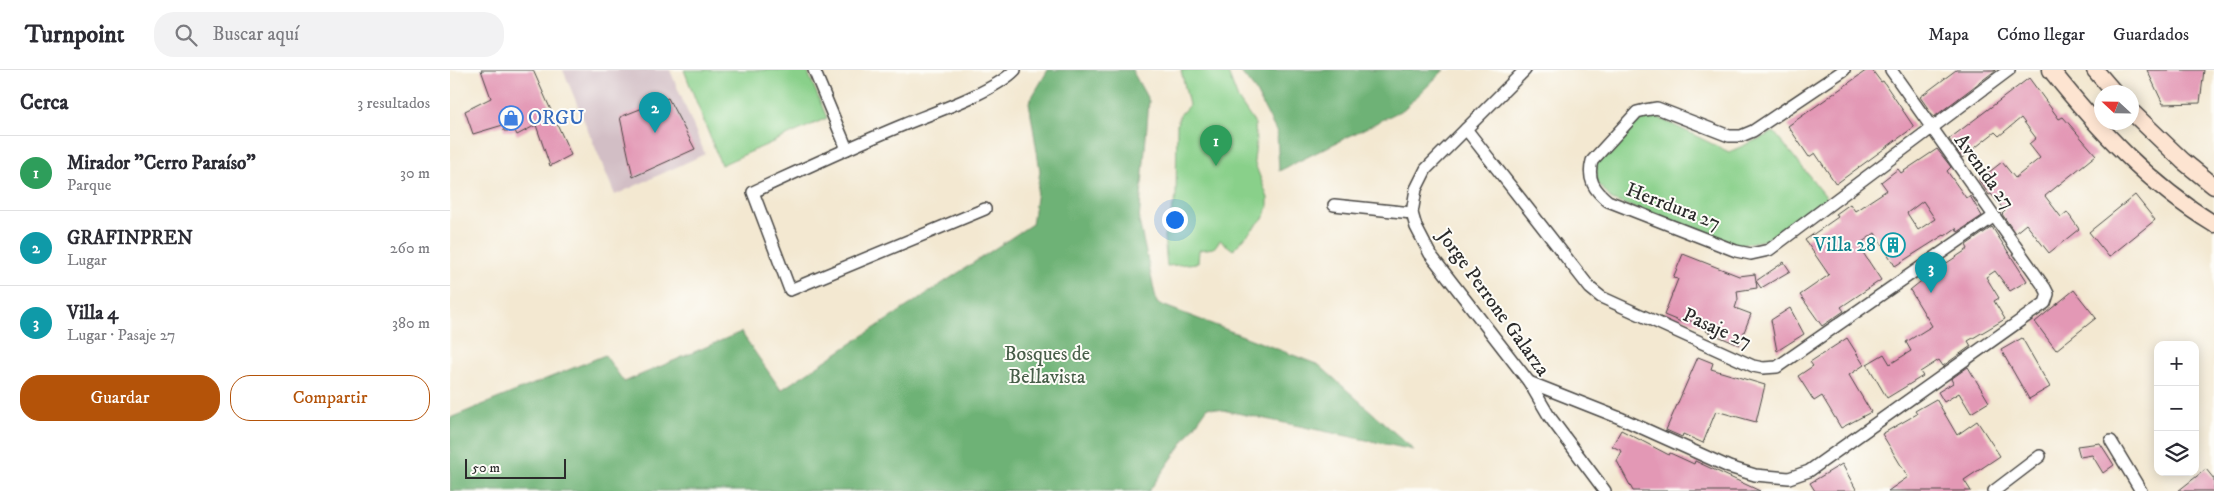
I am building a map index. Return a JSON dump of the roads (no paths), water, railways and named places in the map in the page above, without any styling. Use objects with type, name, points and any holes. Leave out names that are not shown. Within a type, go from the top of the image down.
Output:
[{"type":"main road","points":[[2051,70],[2081,107],[2138,166],[2214,224]]},
{"type":"main road","points":[[2095,70],[2108,85]]},
{"type":"main road","points":[[2139,119],[2176,155],[2214,186]]},
{"type":"street","points":[[814,70],[847,149]]},
{"type":"street","points":[[1334,205],[1412,213],[1413,201],[1420,178],[1426,169],[1524,70]]},
{"type":"street","name":"Herrdura 27","points":[[1844,70],[1753,131],[1741,136],[1729,136],[1657,108],[1637,112],[1592,161],[1590,169],[1592,185],[1598,194],[1608,201],[1736,251],[1751,254],[1769,250],[2009,70]]},
{"type":"street","name":"Avenida 27","points":[[1529,382],[1620,418],[1729,467],[1755,475],[1789,478],[1810,471],[2044,303],[2048,294],[1890,70]]},
{"type":"street","points":[[985,209],[790,290],[753,192],[847,149],[969,97],[1011,72]]},
{"type":"street","name":"Pasaje 27","points":[[1466,129],[1590,288],[1601,297],[1753,366],[1764,368],[1777,367],[1994,217]]},
{"type":"street","name":"Jorge Perrone Galarza","points":[[1412,213],[1416,227],[1430,254],[1529,382],[1549,416],[1605,491]]},
{"type":"street","points":[[2111,441],[2141,491]]},
{"type":"street","points":[[1994,491],[2040,456]]},
{"type":"place","name":"ORGU","points":[[511,118]]},
{"type":"place","name":"GRAFINPREN","points":[[655,133]]},
{"type":"place","name":"Mirador \"Cerro Paraíso\"","points":[[1216,166]]},
{"type":"place","name":"Villa 28","points":[[1893,245]]},
{"type":"place","name":"Villa 4","points":[[1931,293]]},
{"type":"park label","name":"Bosques de Bellavista","points":[[1047,366]]}]
